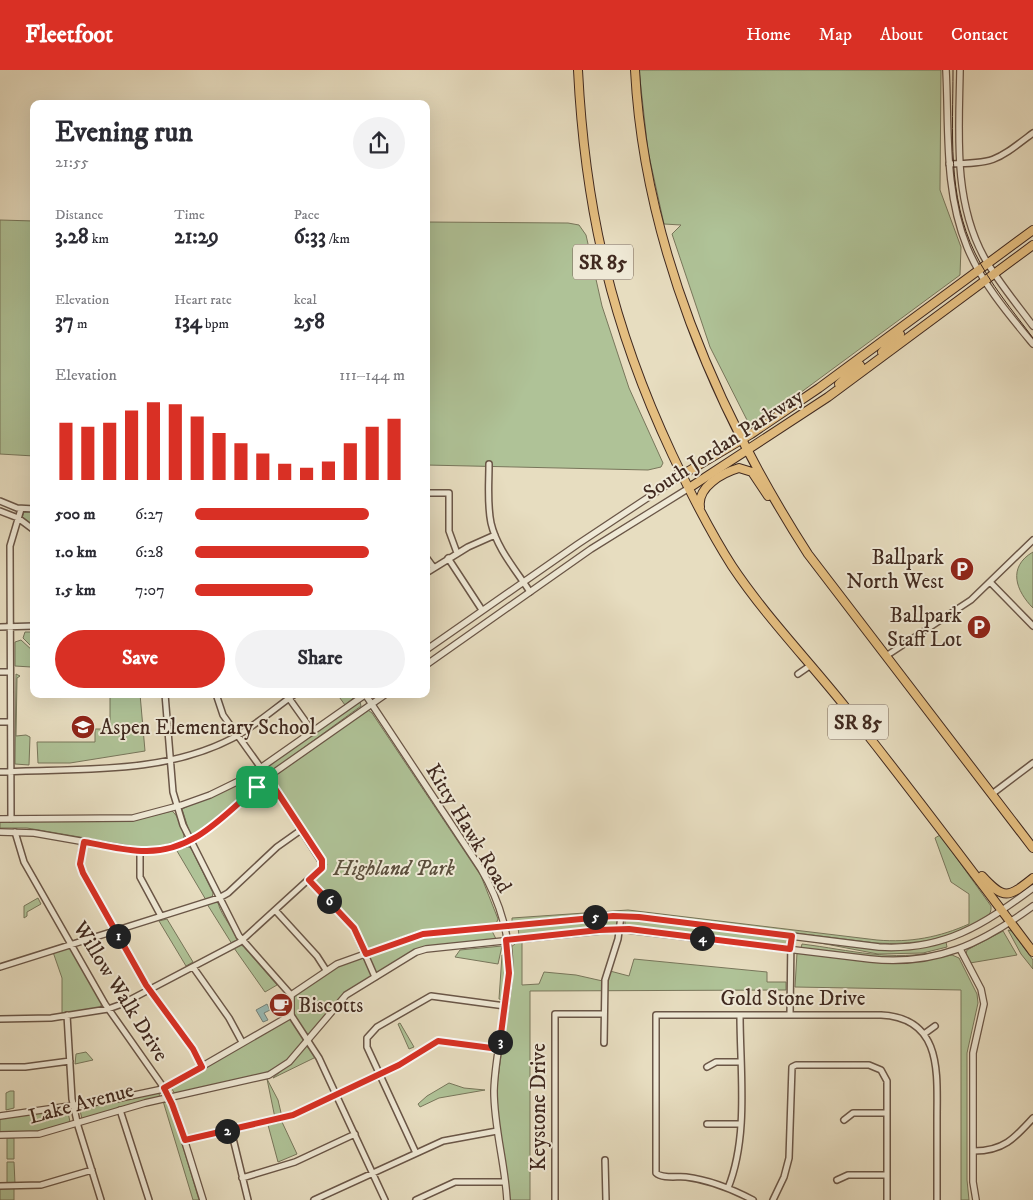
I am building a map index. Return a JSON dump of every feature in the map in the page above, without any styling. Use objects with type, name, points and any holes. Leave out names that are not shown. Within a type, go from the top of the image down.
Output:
[{"type":"main road","name":"SR 85","points":[[578,70],[585,168],[604,271],[644,394],[682,476],[732,565],[762,609],[811,665],[948,839],[1033,952]]},
{"type":"main road","name":"SR 85","points":[[635,70],[640,125],[658,218],[694,330],[722,398],[742,438],[778,507],[808,554],[1033,848]]},
{"type":"main road","name":"South Jordan Parkway","points":[[689,488],[828,397],[913,320],[1033,230]]},
{"type":"main road","name":"South Jordan Parkway","points":[[682,476],[871,358],[986,280],[1033,245]]},
{"type":"main road","points":[[704,518],[699,501],[703,490],[738,468],[752,472],[778,507]]},
{"type":"main road","points":[[964,757],[982,788],[1033,855]]},
{"type":"main road","points":[[948,839],[998,892],[1012,893],[1033,878]]},
{"type":"street","points":[[946,70],[949,164],[952,197],[958,222],[967,247],[979,271],[1033,345],[1028,349]]},
{"type":"street","points":[[960,70],[960,164],[969,219],[988,263],[1033,326]]},
{"type":"street","points":[[949,164],[994,161],[1033,133]]},
{"type":"street","points":[[490,464],[490,510],[494,535],[530,592]]},
{"type":"street","name":"South Jordan Parkway","points":[[430,647],[523,582],[682,476]]},
{"type":"street","name":"South Jordan Parkway","points":[[430,662],[591,549],[689,488]]},
{"type":"street","points":[[430,493],[449,493],[449,530],[457,553]]},
{"type":"street","points":[[0,501],[21,509],[30,509]]},
{"type":"street","points":[[10,819],[10,546],[21,509]]},
{"type":"street","points":[[0,511],[18,518],[30,527]]},
{"type":"street","points":[[430,570],[457,553],[494,535]]},
{"type":"street","points":[[886,656],[962,606],[1033,540]]},
{"type":"street","points":[[448,558],[482,610]]},
{"type":"street","points":[[430,562],[434,568]]},
{"type":"street","points":[[990,582],[1033,626]]},
{"type":"street","points":[[0,627],[30,626]]},
{"type":"street","points":[[798,674],[811,665]]},
{"type":"street","points":[[0,672],[10,672]]},
{"type":"street","points":[[165,698],[170,761],[177,806],[190,842],[242,940],[291,995],[291,1015],[319,1058],[386,1200]]},
{"type":"street","points":[[217,698],[221,711],[261,768]]},
{"type":"street","points":[[0,772],[170,761],[237,735],[284,698]]},
{"type":"street","points":[[288,698],[312,732]]},
{"type":"street","points":[[0,819],[133,818],[210,795],[261,768],[359,698]]},
{"type":"street","name":"Kitty Hawk Road","points":[[368,698],[481,869],[496,900],[504,926],[509,973],[494,1094],[497,1131],[507,1200]]},
{"type":"street","points":[[0,832],[15,832],[140,851],[164,850],[190,842],[206,832],[268,778],[380,698]]},
{"type":"street","points":[[0,722],[10,722]]},
{"type":"street","points":[[992,794],[1033,763]]},
{"type":"street","points":[[0,1019],[67,1015],[108,1009],[122,1004],[242,940],[309,880],[323,864],[268,778]]},
{"type":"street","points":[[0,967],[70,943],[219,898],[228,893],[277,847],[301,830]]},
{"type":"street","name":"Willow Walk Drive","points":[[15,832],[24,862],[108,1009],[169,1097],[185,1140],[203,1200]]},
{"type":"street","points":[[84,842],[80,864],[81,870],[150,990],[193,1049],[202,1067]]},
{"type":"street","points":[[140,851],[139,875],[161,916]]},
{"type":"street","points":[[309,880],[354,928],[375,976]]},
{"type":"street","points":[[291,995],[326,970],[423,934],[621,916],[879,947],[919,946],[961,935],[1002,911],[1033,888]]},
{"type":"street","name":"Lake Avenue","points":[[0,1135],[34,1134],[169,1097],[269,1075],[285,1065],[343,997],[375,976],[423,950],[619,929],[892,960],[921,958],[960,949],[987,937],[1033,906]]},
{"type":"street","points":[[275,910],[317,956],[326,970]]},
{"type":"street","points":[[604,1044],[606,976],[621,916]]},
{"type":"street","points":[[790,1015],[790,949],[792,936]]},
{"type":"street","points":[[960,949],[980,988],[984,1004],[973,1053],[973,1182],[976,1200]]},
{"type":"street","points":[[193,967],[230,1020],[242,1042]]},
{"type":"street","points":[[416,1153],[366,1045],[367,1038],[377,1027],[429,997],[439,996],[505,1006]]},
{"type":"street","name":"Keystone Drive","points":[[555,1200],[555,1014],[604,1014]]},
{"type":"street","points":[[67,1015],[77,1122],[101,1200]]},
{"type":"street","name":"Lake Avenue","points":[[0,1116],[74,1105],[164,1088],[291,1015]]},
{"type":"street","name":"Gold Stone Drive","points":[[728,1188],[698,1179],[660,1176],[656,1173],[656,1015],[892,1016],[912,1024],[924,1034]]},
{"type":"street","points":[[740,1015],[740,1124],[738,1153],[728,1188],[753,1200]]},
{"type":"street","points":[[935,1026],[924,1034],[933,1050],[937,1066],[937,1200]]},
{"type":"street","points":[[185,1140],[281,1119],[379,1074],[441,1040],[499,1049]]},
{"type":"street","points":[[0,1067],[28,1066],[70,1060]]},
{"type":"street","points":[[707,1067],[716,1062],[740,1062]]},
{"type":"street","points":[[773,1200],[784,1177],[789,1158],[792,1067],[806,1065],[876,1067],[883,1072],[887,1080],[887,1200]]},
{"type":"street","points":[[120,1110],[149,1200]]},
{"type":"street","points":[[844,1120],[853,1114],[887,1113]]},
{"type":"street","points":[[974,1151],[990,1151],[1004,1145],[1033,1118]]},
{"type":"street","points":[[707,1124],[740,1124]]},
{"type":"street","points":[[231,1130],[248,1200]]},
{"type":"street","points":[[314,1200],[451,1138],[497,1131]]},
{"type":"street","points":[[242,1178],[298,1160],[355,1134]]},
{"type":"street","points":[[605,1160],[606,1200]]},
{"type":"street","points":[[0,1186],[42,1185],[92,1170]]},
{"type":"street","points":[[837,1180],[848,1175],[887,1175]]},
{"type":"street","points":[[416,1200],[455,1182],[505,1182]]},
{"type":"green space","points":[[639,70],[941,70],[940,190],[961,247],[960,275],[781,407],[749,424],[710,347],[672,234],[681,225],[664,224],[648,151]]},
{"type":"green space","points":[[0,220],[30,221],[30,456],[0,454]]},
{"type":"green space","points":[[430,222],[568,223],[579,225],[586,235],[602,306],[629,388],[663,463],[661,467],[648,470],[430,465]]},
{"type":"green space","points":[[30,510],[30,525],[22,518],[24,511]]},
{"type":"green space","points":[[1033,552],[1033,608],[1022,594],[1017,579],[1017,572],[1025,558]]},
{"type":"green space","points":[[25,632],[30,632],[30,645],[23,638]]},
{"type":"green space","points":[[21,640],[30,648],[30,667],[15,666],[15,642]]},
{"type":"green space","points":[[16,674],[20,676],[17,678],[16,736],[26,735],[30,737],[29,765],[15,764]]},
{"type":"green space","points":[[110,698],[140,698],[145,751],[70,763],[38,763],[37,742],[95,742],[95,729],[110,729]]},
{"type":"green space","points":[[340,698],[353,698],[345,705]]},
{"type":"green space","points":[[360,702],[361,706],[255,783],[198,833],[194,836],[190,834],[182,809],[221,791]]},
{"type":"green space","name":"Highland Park","points":[[368,710],[372,713],[481,876],[498,919],[496,924],[422,931],[369,950],[365,947],[354,925],[314,883],[314,877],[327,865],[272,778]]},
{"type":"green space","points":[[172,811],[180,824],[184,839],[161,846],[138,847],[27,828],[0,828],[0,821],[132,821]]},
{"type":"green space","points":[[940,835],[991,906],[991,909],[985,918],[966,928],[929,940],[903,943],[876,943],[634,913],[603,912],[512,922],[512,918],[628,910],[877,940],[901,941],[924,938],[969,924],[969,894],[951,882],[935,838]]},
{"type":"green space","points":[[186,846],[191,848],[213,893],[212,898],[206,900],[177,851]]},
{"type":"green space","points":[[38,898],[41,904],[27,912],[27,916],[24,918],[24,906]]},
{"type":"green space","points":[[214,901],[218,903],[237,942],[232,944],[207,904]]},
{"type":"green space","points":[[625,918],[787,938],[787,946],[625,927]]},
{"type":"green space","points":[[167,919],[193,962],[186,966],[159,921]]},
{"type":"green space","points":[[618,919],[617,926],[519,936],[518,927]]},
{"type":"green space","points":[[491,929],[496,939],[428,947],[377,974],[368,956],[419,936]]},
{"type":"green space","points":[[1008,930],[1012,931],[1033,960],[1033,969],[1021,954]]},
{"type":"green space","points":[[1003,931],[1017,955],[970,963],[966,954],[967,950]]},
{"type":"green space","points":[[515,941],[522,942],[522,985],[539,984],[544,972],[576,975],[607,982],[610,971],[629,976],[634,959],[767,972],[767,982],[786,982],[786,990],[530,991],[530,1200],[510,1200],[496,1093],[506,1019],[511,947],[515,944]]},
{"type":"green space","points":[[810,941],[895,949],[929,946],[946,942],[947,947],[923,953],[878,954]]},
{"type":"green space","points":[[802,944],[888,955],[923,954],[942,951],[907,957],[872,957],[801,948]]},
{"type":"green space","points":[[240,945],[243,946],[277,985],[265,992],[234,948]]},
{"type":"green space","points":[[502,946],[498,964],[455,957],[460,950]]},
{"type":"green space","points":[[62,948],[70,948],[73,952],[102,1003],[100,1008],[62,1013],[62,978],[53,952]]},
{"type":"green space","points":[[797,953],[887,963],[917,961],[952,955],[959,958],[977,994],[978,1003],[967,1053],[967,1180],[969,1200],[961,1200],[961,990],[795,987]]},
{"type":"green space","points":[[502,955],[505,955],[503,1000],[499,999]]},
{"type":"green space","points":[[363,956],[372,976],[350,990],[310,1034],[307,1034],[293,1016],[294,995],[335,967]]},
{"type":"green space","points":[[289,1018],[304,1039],[293,1054],[280,1065],[247,1080],[210,1088],[175,1094],[170,1086]]},
{"type":"green space","points":[[400,1023],[414,1047],[409,1049],[398,1024]]},
{"type":"green space","points":[[306,1045],[316,1057],[273,1078],[289,1064]]},
{"type":"green space","points":[[86,1052],[93,1060],[75,1064],[76,1054]]},
{"type":"green space","points":[[267,1079],[278,1100],[282,1117],[275,1118]]},
{"type":"green space","points":[[449,1083],[464,1088],[485,1090],[439,1098],[420,1107],[418,1104],[427,1096]]},
{"type":"green space","points":[[14,1091],[14,1108],[6,1110],[6,1093]]},
{"type":"green space","points":[[158,1092],[161,1098],[82,1119],[79,1106]]},
{"type":"green space","points":[[163,1101],[170,1104],[199,1200],[193,1200]]},
{"type":"green space","points":[[67,1107],[70,1122],[35,1132],[0,1133],[0,1117]]},
{"type":"green space","points":[[282,1122],[297,1154],[278,1162],[268,1125]]},
{"type":"green space","points":[[7,1138],[14,1138],[14,1159],[7,1159]]},
{"type":"green space","points":[[7,1162],[14,1162],[15,1184],[7,1184]]},
{"type":"green space","points":[[14,1187],[14,1200],[0,1200],[0,1188]]},
{"type":"water","points":[[267,1004],[270,1010],[264,1013],[268,1020],[263,1022],[256,1010]]},
{"type":"tram line","points":[[953,70],[954,163],[960,209],[966,231],[975,253],[988,276],[1033,338]]},
{"type":"place","name":"Ballpark North West","points":[[962,569]]},
{"type":"place","name":"Ballpark Staff Lot","points":[[979,627]]},
{"type":"place","name":"Aspen Elementary School","points":[[83,727]]},
{"type":"place","name":"Biscotts","points":[[281,1005]]},
{"type":"route","points":[[268,778],[322,859],[322,867],[309,880],[354,928],[366,954],[423,934],[602,916],[639,917],[792,936],[790,949],[629,929],[599,930],[506,940],[509,960],[508,990],[499,1049],[441,1040],[399,1065],[293,1115],[185,1140],[164,1088],[202,1067],[196,1053],[146,985],[80,868],[84,842],[144,851],[178,847],[202,835],[257,787],[268,778]]}]
